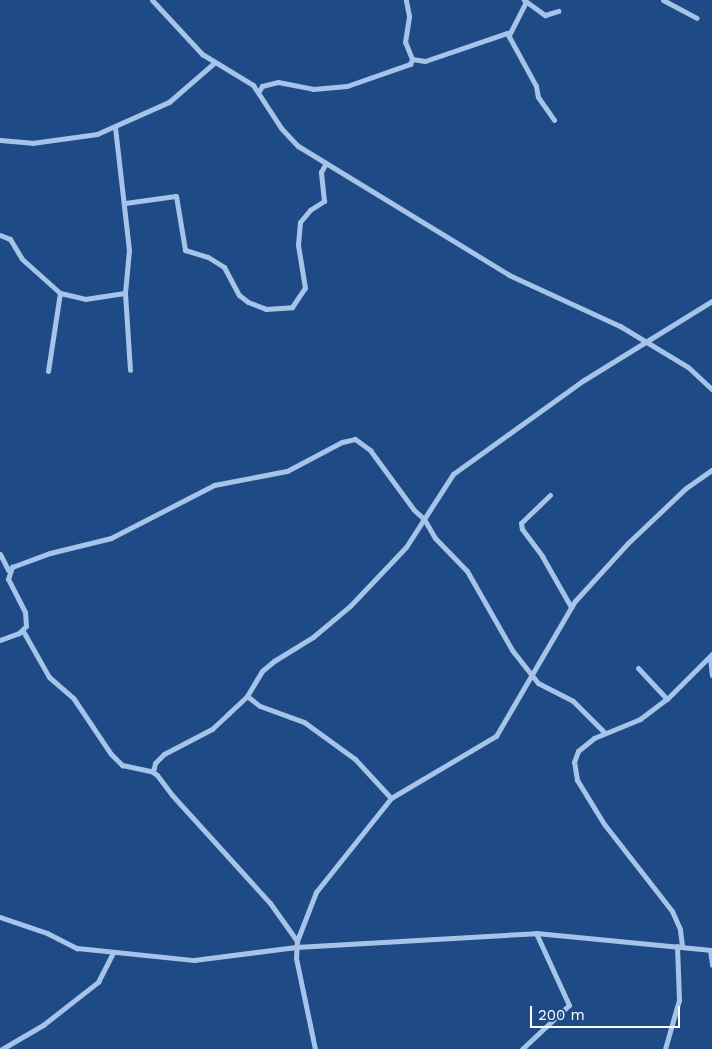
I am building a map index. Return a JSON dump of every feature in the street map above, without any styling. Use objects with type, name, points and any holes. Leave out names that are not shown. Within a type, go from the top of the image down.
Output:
[{"type":"street","points":[[152,0],[183,36],[214,63],[259,91],[290,139],[509,275],[592,310],[688,367],[712,389]]},
{"type":"street","points":[[406,0],[409,16],[405,42],[412,59]]},
{"type":"street","points":[[663,0],[697,18]]},
{"type":"street","points":[[509,34],[525,1],[545,15],[558,11]]},
{"type":"street","points":[[412,59],[425,61],[477,41],[504,33],[509,34]]},
{"type":"street","points":[[509,34],[538,97],[554,120]]},
{"type":"street","points":[[259,91],[262,86],[278,82],[313,89],[347,86],[406,66],[412,59]]},
{"type":"street","points":[[0,140],[32,143],[85,137],[115,127],[169,102],[214,63]]},
{"type":"street","points":[[115,127],[130,256],[125,293],[130,370]]},
{"type":"street","points":[[125,203],[176,196],[185,250],[208,257],[224,267],[239,296],[248,302],[266,309],[292,307],[305,288],[298,245],[300,222],[305,214],[324,201],[322,172],[326,163]]},
{"type":"street","points":[[0,235],[10,239],[22,259],[60,293],[85,299],[125,293]]},
{"type":"street","points":[[48,371],[60,293]]},
{"type":"street","points":[[153,772],[156,763],[164,754],[212,729],[247,696],[262,671],[313,637],[350,606],[406,548],[453,474],[515,427],[644,342],[712,301]]},
{"type":"street","points":[[8,570],[38,557],[111,538],[214,485],[287,471],[349,438],[363,443],[370,450],[414,510],[424,519],[435,538],[468,571],[512,650],[533,676],[548,691],[573,701],[604,732]]},
{"type":"street","points":[[315,1049],[297,970],[297,944],[316,892],[391,798],[496,736],[533,676],[571,608],[628,543],[686,488],[712,470]]},
{"type":"street","points":[[550,495],[521,523],[522,529],[542,556],[571,608]]},
{"type":"street","points":[[0,554],[8,570],[8,579],[25,612],[21,632],[49,677],[74,699],[110,754],[130,768],[153,772],[270,903],[297,944]]},
{"type":"street","points":[[0,640],[21,632]]},
{"type":"street","points":[[665,1049],[679,1000],[680,929],[672,911],[621,848],[577,780],[575,756],[604,732],[640,719],[667,699],[711,655]]},
{"type":"street","points":[[711,655],[712,675]]},
{"type":"street","points":[[702,666],[711,669]]},
{"type":"street","points":[[638,668],[667,699]]},
{"type":"street","points":[[247,696],[260,706],[273,708],[304,722],[355,759],[391,798]]},
{"type":"street","points":[[0,917],[46,933],[77,948],[194,960],[297,944],[536,933],[711,950],[712,964]]},
{"type":"street","points":[[522,1049],[568,1005],[536,933]]},
{"type":"street","points":[[2,1049],[43,1025],[98,982],[112,953]]}]
